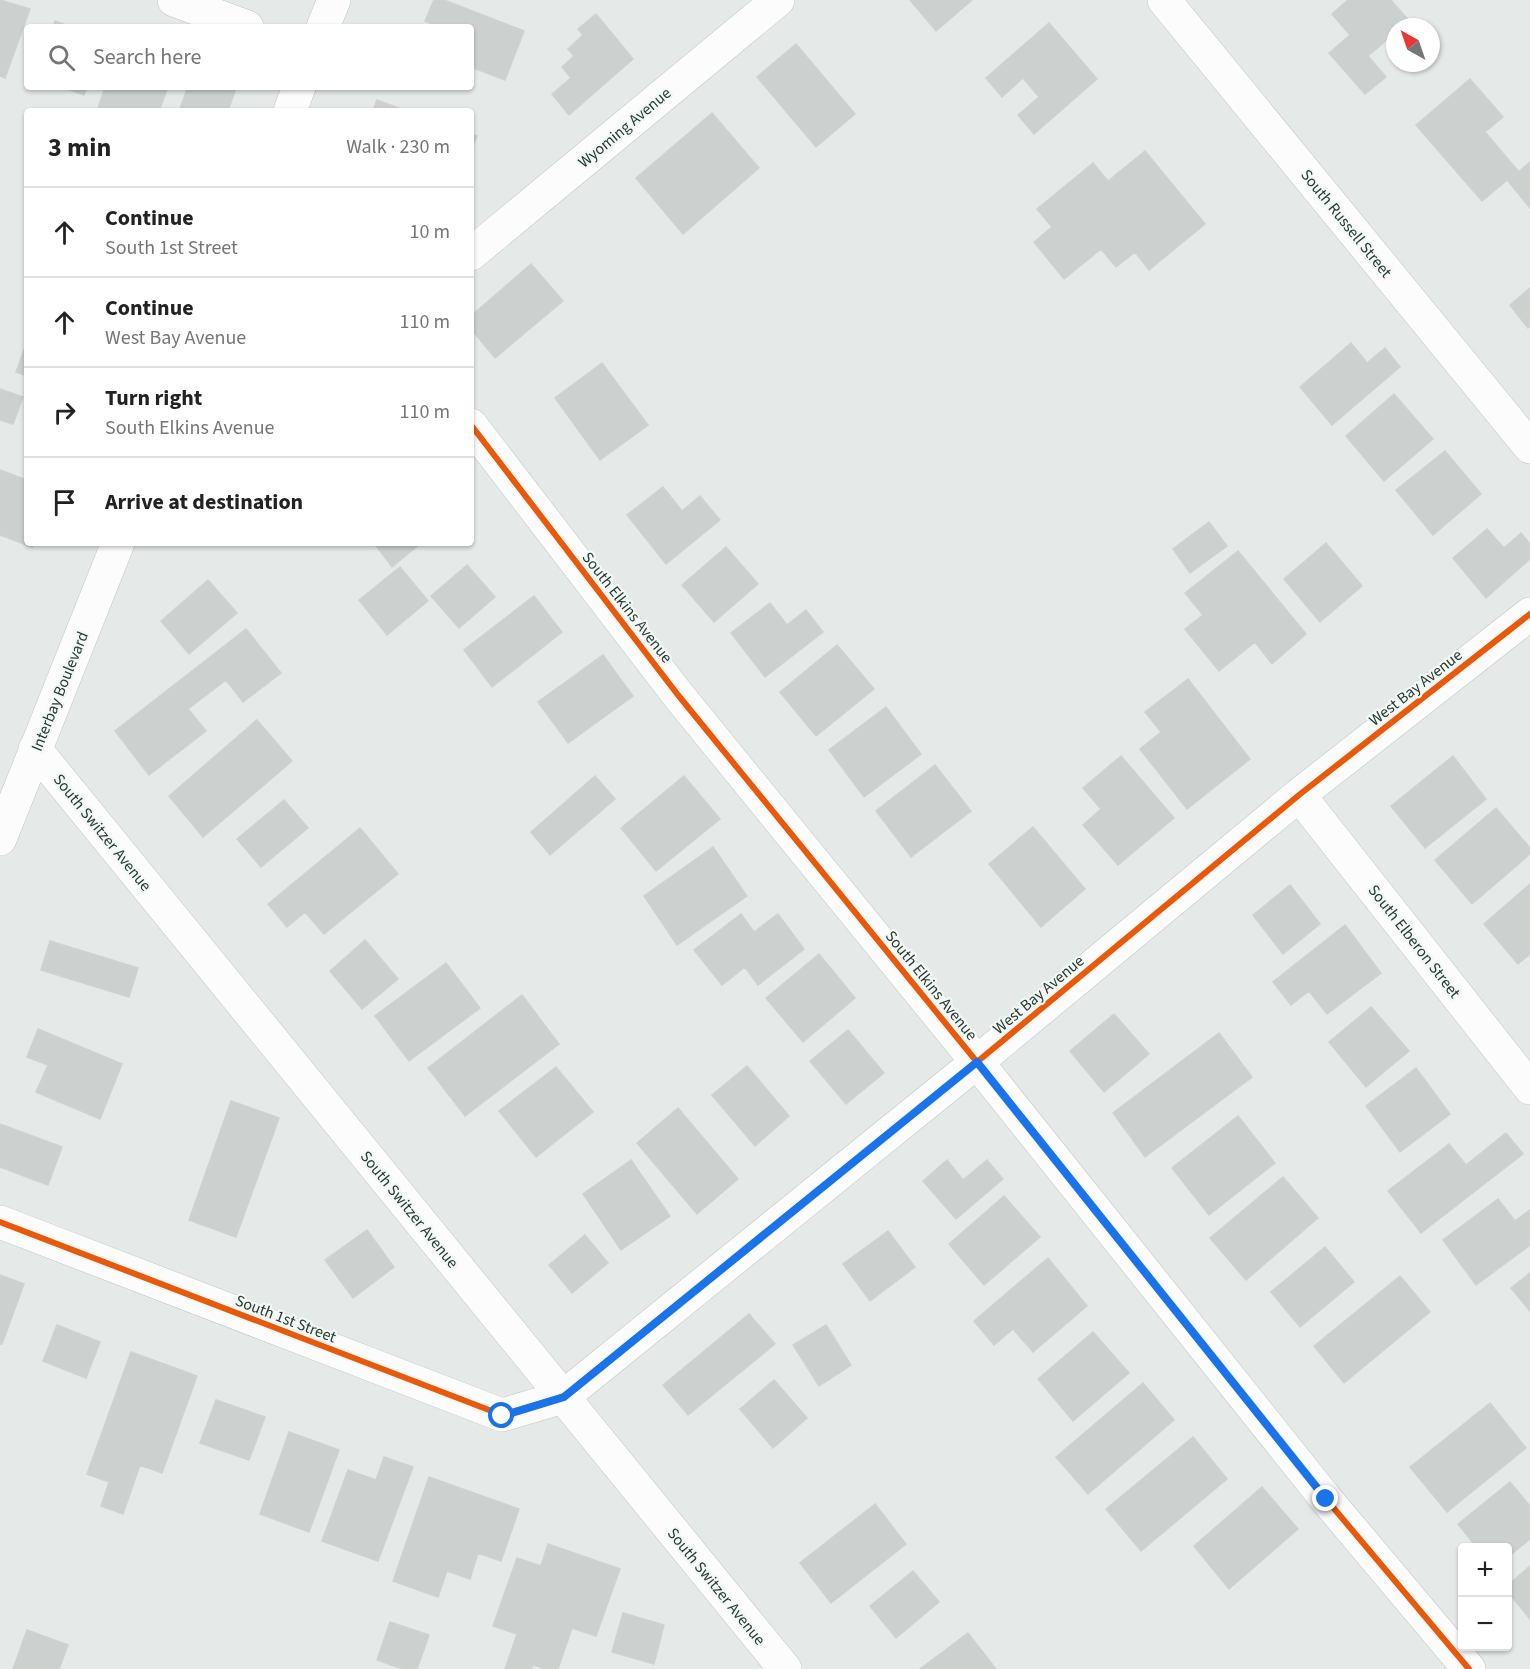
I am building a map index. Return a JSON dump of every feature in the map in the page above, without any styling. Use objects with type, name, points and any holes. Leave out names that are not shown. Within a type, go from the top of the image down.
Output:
[{"type":"street","points":[[174,0],[239,24]]},
{"type":"street","points":[[324,24],[334,0]]},
{"type":"street","name":"Wyoming Avenue","points":[[474,252],[778,0]]},
{"type":"street","name":"South Russell Street","points":[[1164,0],[1530,447]]},
{"type":"street","points":[[291,108],[298,90]]},
{"type":"street","name":"South Elkins Avenue","points":[[474,429],[678,695],[977,1062],[1326,1499],[1469,1669]]},
{"type":"street","name":"Interbay Boulevard","points":[[0,839],[117,546]]},
{"type":"street","name":"West Bay Avenue","points":[[564,1397],[977,1062],[1299,795],[1530,614]]},
{"type":"street","name":"South Switzer Avenue","points":[[35,749],[785,1669]]},
{"type":"street","name":"South Elberon Street","points":[[1299,795],[1530,1088]]},
{"type":"street","name":"South 1st Street","points":[[0,1222],[502,1416],[564,1397]]},
{"type":"building","points":[[0,0],[30,9],[5,78],[0,76]]},
{"type":"building","points":[[434,0],[444,0],[524,31],[505,80],[474,68],[474,24],[432,24],[425,21]]},
{"type":"building","points":[[910,0],[972,0],[936,31]]},
{"type":"building","points":[[1348,0],[1391,0],[1406,18],[1386,18],[1386,41],[1368,56],[1386,77],[1365,94],[1329,53],[1350,35],[1332,14]]},
{"type":"building","points":[[596,14],[633,59],[569,115],[552,94],[571,78],[562,67],[574,56],[568,49],[583,35],[578,29]]},
{"type":"building","points":[[1049,23],[1097,79],[1034,134],[1018,115],[1039,97],[1023,78],[1002,97],[986,78]]},
{"type":"building","points":[[796,44],[855,114],[816,147],[757,77]]},
{"type":"building","points":[[1470,79],[1503,117],[1485,132],[1518,171],[1482,201],[1416,125]]},
{"type":"building","points":[[70,90],[86,90],[84,95]]},
{"type":"building","points":[[104,90],[167,90],[160,108],[98,108]]},
{"type":"building","points":[[187,90],[235,91],[229,108],[180,108]]},
{"type":"building","points":[[377,100],[399,108],[374,108]]},
{"type":"building","points":[[712,113],[759,168],[683,234],[636,178]]},
{"type":"building","points":[[1145,151],[1205,224],[1149,270],[1135,252],[1116,267],[1101,249],[1064,279],[1034,242],[1052,227],[1037,209],[1093,163],[1108,181]]},
{"type":"building","points":[[1530,162],[1530,208],[1508,181]]},
{"type":"building","points":[[531,264],[563,301],[495,358],[474,333],[474,313]]},
{"type":"building","points":[[1530,288],[1530,327],[1528,328],[1510,305]]},
{"type":"building","points":[[1351,343],[1367,363],[1385,348],[1400,367],[1332,425],[1300,387]]},
{"type":"building","points":[[24,350],[24,375],[16,372]]},
{"type":"building","points":[[602,363],[648,425],[600,460],[555,398]]},
{"type":"building","points":[[0,389],[23,397],[13,424],[0,420]]},
{"type":"building","points":[[1394,394],[1433,439],[1384,481],[1346,436]]},
{"type":"building","points":[[1445,451],[1481,494],[1433,535],[1396,490]]},
{"type":"building","points":[[0,470],[24,479],[24,544],[0,535]]},
{"type":"building","points":[[663,487],[682,511],[700,496],[720,520],[666,564],[627,515]]},
{"type":"building","points":[[1209,522],[1227,546],[1190,573],[1173,549]]},
{"type":"building","points":[[1487,529],[1504,548],[1521,533],[1530,544],[1530,559],[1486,598],[1453,558]]},
{"type":"building","points":[[1326,543],[1362,586],[1320,622],[1284,579]]},
{"type":"building","points":[[376,546],[417,546],[392,567]]},
{"type":"building","points":[[726,547],[758,584],[714,622],[682,585]]},
{"type":"building","points":[[1238,551],[1306,634],[1272,664],[1255,642],[1219,671],[1185,629],[1203,615],[1185,593]]},
{"type":"building","points":[[467,565],[495,597],[459,628],[431,596]]},
{"type":"building","points":[[400,567],[428,601],[387,635],[359,600]]},
{"type":"building","points":[[208,580],[237,613],[189,654],[161,621]]},
{"type":"building","points":[[534,596],[562,632],[492,687],[464,650]]},
{"type":"building","points":[[770,603],[787,625],[806,610],[823,632],[765,677],[731,633]]},
{"type":"building","points":[[246,629],[281,673],[243,702],[226,680],[188,709],[206,731],[149,775],[115,731]]},
{"type":"building","points":[[837,645],[874,689],[816,736],[780,692]]},
{"type":"building","points":[[603,655],[633,696],[568,743],[538,702]]},
{"type":"building","points":[[1188,679],[1250,759],[1187,809],[1140,749],[1161,732],[1145,712]]},
{"type":"building","points":[[886,707],[921,754],[864,797],[829,750]]},
{"type":"building","points":[[257,720],[292,761],[203,837],[169,796]]},
{"type":"building","points":[[1121,756],[1174,818],[1118,865],[1083,825],[1101,809],[1083,788]]},
{"type":"building","points":[[1453,756],[1486,799],[1425,848],[1391,806]]},
{"type":"building","points":[[935,765],[971,811],[911,857],[876,811]]},
{"type":"building","points":[[595,776],[615,799],[550,855],[531,832]]},
{"type":"building","points":[[684,776],[720,819],[656,871],[621,828]]},
{"type":"building","points":[[284,800],[308,828],[261,867],[237,839]]},
{"type":"building","points":[[1496,808],[1530,848],[1530,854],[1472,904],[1435,860]]},
{"type":"building","points":[[1033,827],[1085,889],[1041,927],[989,864]]},
{"type":"building","points":[[360,828],[398,874],[324,934],[305,912],[287,927],[268,904]]},
{"type":"building","points":[[713,847],[747,896],[677,945],[644,896]]},
{"type":"building","points":[[1530,884],[1530,954],[1518,964],[1484,924]]},
{"type":"building","points":[[1290,885],[1320,924],[1283,954],[1253,915]]},
{"type":"building","points":[[741,914],[754,932],[778,914],[804,949],[758,985],[745,967],[722,985],[694,950]]},
{"type":"building","points":[[1345,925],[1381,973],[1327,1014],[1309,991],[1291,1005],[1273,982]]},
{"type":"building","points":[[365,940],[398,979],[362,1009],[330,971]]},
{"type":"building","points":[[50,941],[138,968],[129,997],[41,970]]},
{"type":"building","points":[[819,954],[855,998],[803,1042],[766,998]]},
{"type":"building","points":[[446,963],[480,1008],[409,1061],[375,1016]]},
{"type":"building","points":[[522,995],[559,1044],[465,1116],[428,1068]]},
{"type":"building","points":[[1371,1007],[1409,1051],[1366,1087],[1329,1042]]},
{"type":"building","points":[[1114,1014],[1149,1054],[1104,1092],[1070,1051]]},
{"type":"building","points":[[38,1029],[122,1064],[100,1119],[36,1092],[48,1065],[27,1057]]},
{"type":"building","points":[[848,1030],[884,1073],[846,1104],[810,1061]]},
{"type":"building","points":[[1219,1033],[1252,1077],[1145,1157],[1113,1113]]},
{"type":"building","points":[[747,1066],[789,1116],[755,1146],[712,1095]]},
{"type":"building","points":[[556,1067],[593,1112],[536,1157],[499,1111]]},
{"type":"building","points":[[1416,1068],[1450,1114],[1400,1152],[1366,1106]]},
{"type":"building","points":[[231,1101],[279,1118],[236,1237],[189,1220]]},
{"type":"building","points":[[678,1108],[738,1179],[697,1214],[637,1143]]},
{"type":"building","points":[[1238,1116],[1275,1163],[1209,1215],[1172,1168]]},
{"type":"building","points":[[0,1124],[62,1147],[48,1185],[0,1167]]},
{"type":"building","points":[[1506,1133],[1523,1154],[1421,1233],[1388,1191],[1449,1144],[1466,1165]]},
{"type":"building","points":[[631,1160],[670,1216],[621,1250],[583,1194]]},
{"type":"building","points":[[947,1160],[963,1180],[987,1160],[1003,1179],[956,1219],[923,1181]]},
{"type":"building","points":[[1283,1177],[1318,1218],[1246,1280],[1210,1238]]},
{"type":"building","points":[[1004,1196],[1040,1237],[984,1285],[949,1244]]},
{"type":"building","points":[[1498,1199],[1515,1221],[1530,1210],[1530,1245],[1476,1285],[1443,1240]]},
{"type":"building","points":[[367,1230],[394,1267],[353,1298],[325,1260]]},
{"type":"building","points":[[888,1231],[915,1267],[870,1301],[843,1264]]},
{"type":"building","points":[[585,1235],[608,1263],[572,1293],[549,1265]]},
{"type":"building","points":[[1325,1247],[1354,1282],[1300,1327],[1271,1292]]},
{"type":"building","points":[[1048,1258],[1087,1306],[1033,1352],[1013,1329],[994,1345],[974,1321]]},
{"type":"building","points":[[1530,1273],[1530,1311],[1511,1288]]},
{"type":"building","points":[[0,1275],[24,1284],[2,1344],[0,1344]]},
{"type":"building","points":[[1400,1276],[1430,1312],[1344,1383],[1314,1346]]},
{"type":"building","points":[[749,1314],[775,1344],[688,1415],[663,1385]]},
{"type":"building","points":[[57,1325],[100,1342],[86,1378],[43,1361]]},
{"type":"building","points":[[826,1325],[851,1365],[819,1386],[793,1345]]},
{"type":"building","points":[[1093,1332],[1129,1373],[1073,1421],[1038,1379]]},
{"type":"building","points":[[131,1352],[197,1376],[162,1473],[140,1465],[123,1514],[101,1506],[109,1482],[87,1474]]},
{"type":"building","points":[[774,1380],[807,1418],[773,1448],[740,1409]]},
{"type":"building","points":[[1143,1383],[1174,1420],[1088,1494],[1056,1457]]},
{"type":"building","points":[[216,1400],[265,1417],[249,1460],[200,1443]]},
{"type":"building","points":[[1490,1403],[1526,1448],[1447,1512],[1410,1467]]},
{"type":"building","points":[[289,1432],[339,1450],[309,1532],[260,1514]]},
{"type":"building","points":[[1193,1437],[1227,1479],[1141,1551],[1106,1509]]},
{"type":"building","points":[[384,1457],[413,1467],[378,1561],[322,1541],[348,1470],[376,1480]]},
{"type":"building","points":[[429,1477],[519,1509],[501,1561],[478,1553],[470,1579],[447,1571],[438,1597],[393,1581]]},
{"type":"building","points":[[1510,1482],[1530,1506],[1530,1539],[1512,1554],[1512,1543],[1473,1543],[1458,1524]]},
{"type":"building","points":[[1262,1487],[1298,1529],[1229,1589],[1194,1546]]},
{"type":"building","points":[[875,1504],[906,1544],[831,1603],[800,1563]]},
{"type":"building","points":[[548,1544],[620,1569],[596,1636],[572,1628],[558,1669],[545,1669],[533,1665],[531,1669],[505,1669],[517,1634],[493,1626],[517,1558],[541,1566]]},
{"type":"building","points":[[1530,1566],[1530,1619],[1512,1597],[1512,1582]]},
{"type":"building","points":[[913,1571],[939,1602],[896,1638],[870,1606]]},
{"type":"building","points":[[623,1613],[664,1625],[654,1664],[612,1652]]},
{"type":"building","points":[[390,1622],[429,1635],[417,1669],[403,1669],[377,1660]]},
{"type":"building","points":[[27,1630],[68,1645],[59,1669],[13,1669]]},
{"type":"building","points":[[968,1633],[996,1669],[920,1669]]},
{"type":"cycle path","points":[[474,429],[678,695],[977,1062],[1326,1499],[1469,1669]]},
{"type":"cycle path","points":[[0,1222],[502,1415],[563,1397],[977,1062],[1299,795],[1530,614]]},
{"type":"route","points":[[502,1416],[564,1397],[977,1062],[1326,1499]]}]
